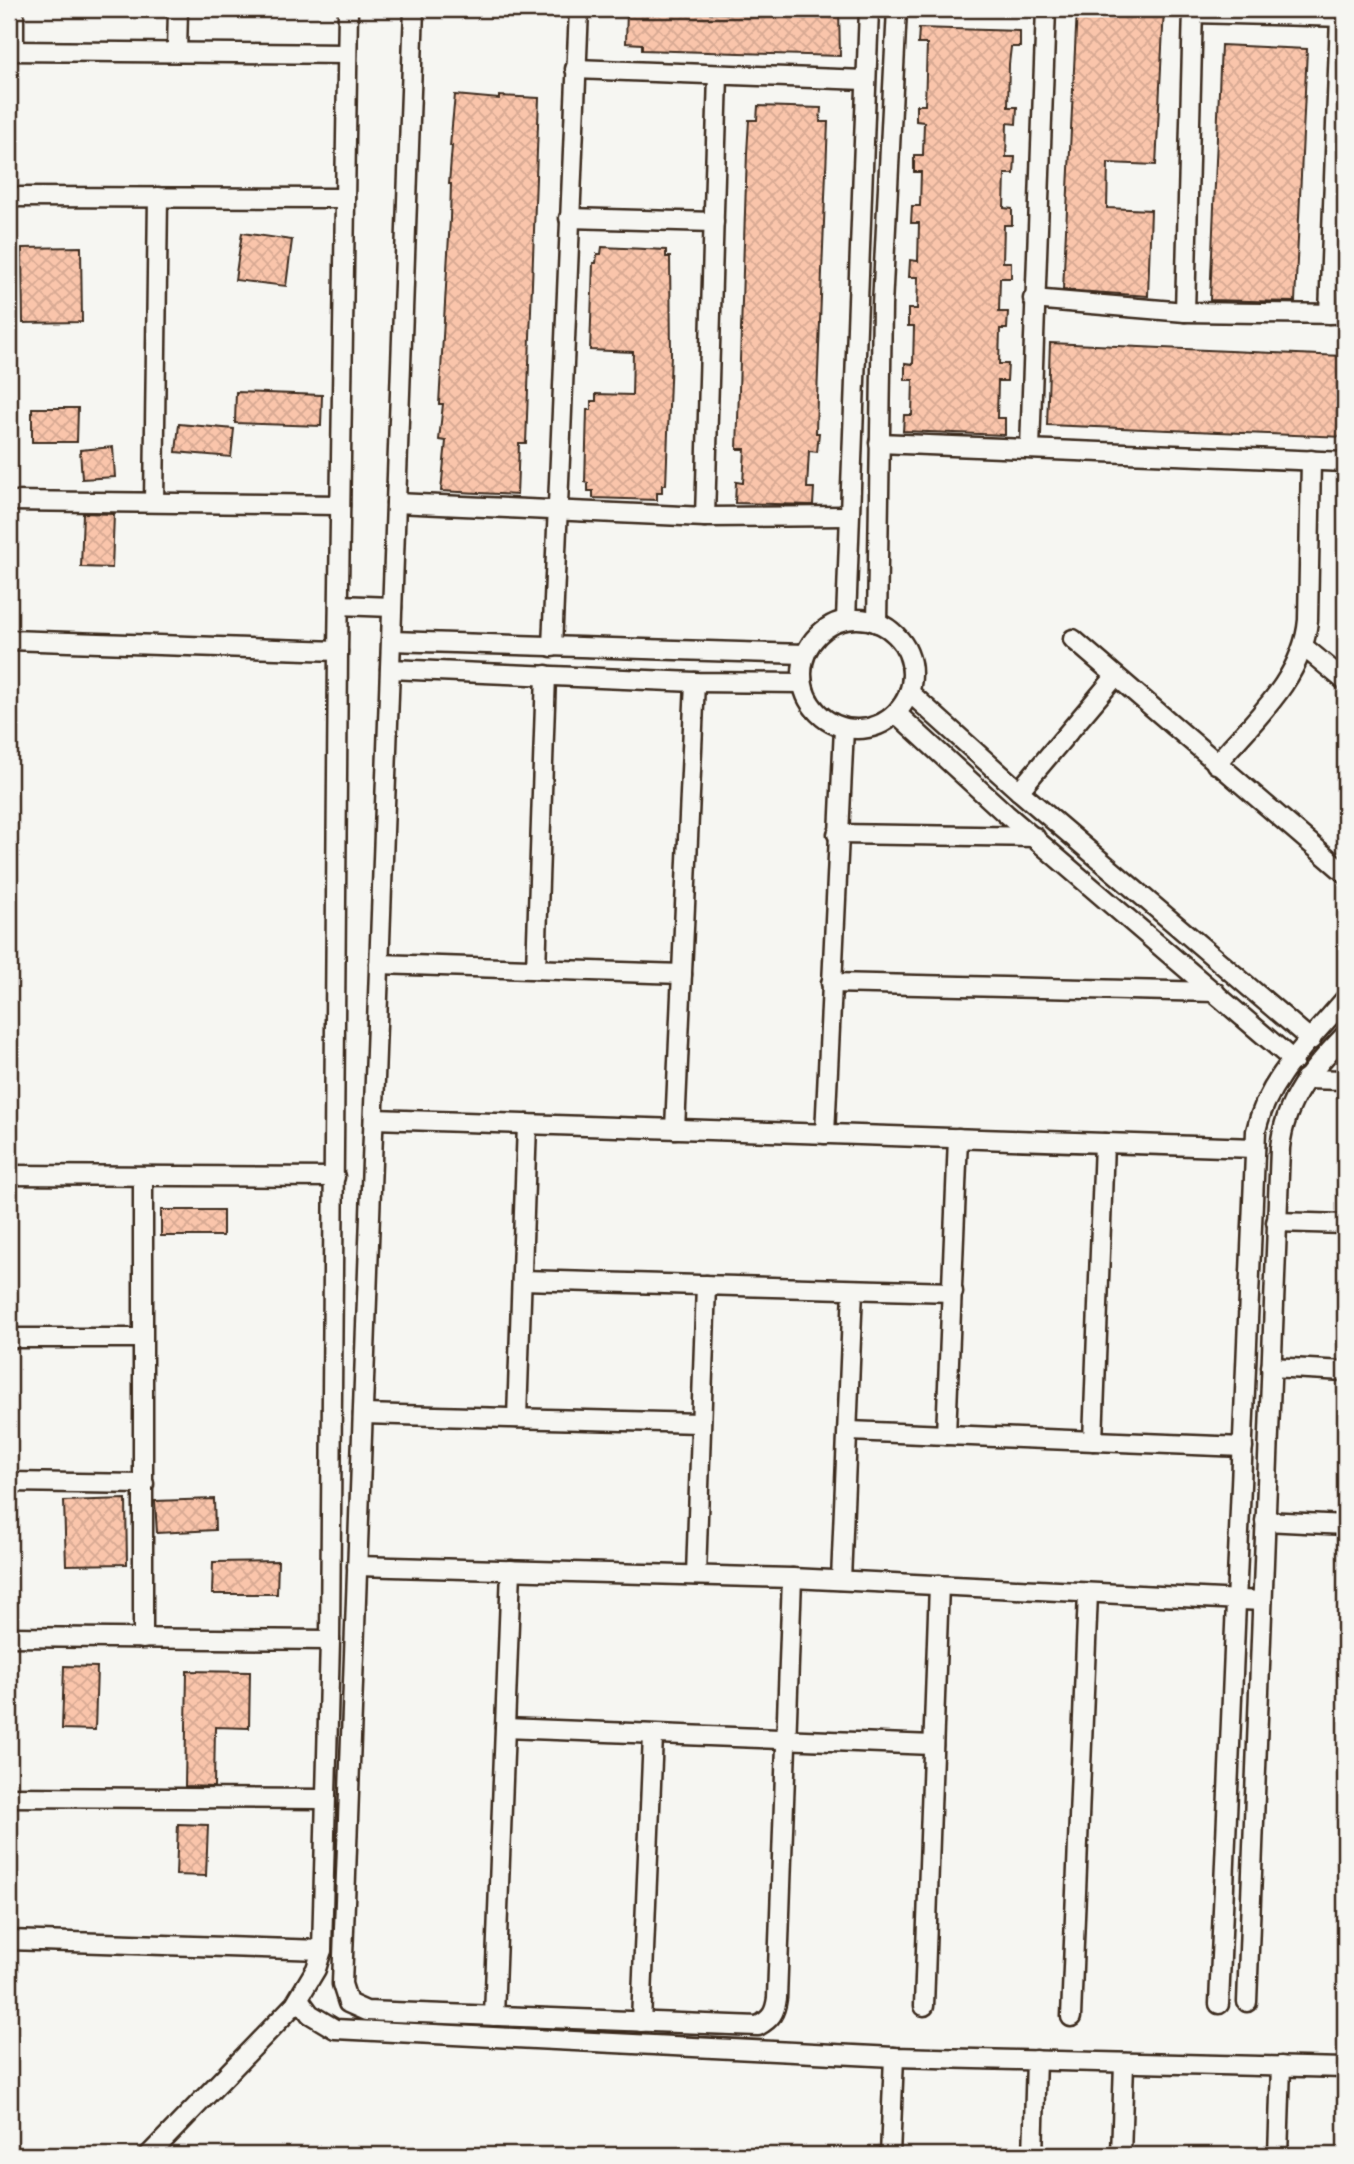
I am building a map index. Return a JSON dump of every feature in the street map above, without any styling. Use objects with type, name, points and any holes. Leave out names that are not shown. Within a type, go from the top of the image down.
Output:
[{"type":"street","points":[[14,9],[11,51],[347,54]]},
{"type":"street","points":[[177,52],[178,9]]},
{"type":"street","points":[[149,2155],[299,1999],[316,1969],[322,1950],[330,1640],[338,651],[348,9]]},
{"type":"street","points":[[414,9],[357,1566],[343,1994],[348,2003],[366,2011],[758,2026],[769,2020],[776,2010],[792,1578]]},
{"type":"street","points":[[552,647],[579,9]]},
{"type":"street","points":[[846,620],[869,9]]},
{"type":"street","points":[[877,622],[882,306],[897,9]]},
{"type":"street","points":[[1030,448],[1033,299],[1046,9]]},
{"type":"street","points":[[1033,299],[1185,312],[1337,314],[1343,17],[1193,11],[1185,312]]},
{"type":"street","points":[[575,69],[865,80]]},
{"type":"street","points":[[705,517],[718,75]]},
{"type":"street","points":[[9,197],[345,198]]},
{"type":"street","points":[[153,502],[158,197]]},
{"type":"street","points":[[569,218],[714,222]]},
{"type":"street","points":[[859,305],[882,306]]},
{"type":"street","points":[[878,443],[1345,462]]},
{"type":"street","points":[[1216,764],[1289,679],[1304,647],[1308,620],[1311,460]]},
{"type":"street","points":[[9,501],[341,505]]},
{"type":"street","points":[[396,503],[558,513],[705,517],[849,516]]},
{"type":"street","points":[[339,605],[392,607]]},
{"type":"street","points":[[846,620],[877,622],[897,636],[909,656],[909,692],[896,713],[866,728],[844,728],[831,723],[812,706],[802,683],[805,654],[826,628],[846,620]]},
{"type":"street","points":[[1073,639],[1345,873]]},
{"type":"street","points":[[9,640],[338,651]]},
{"type":"street","points":[[391,641],[805,654]]},
{"type":"street","points":[[1304,647],[1345,681]]},
{"type":"street","points":[[390,668],[695,682],[802,683]]},
{"type":"street","points":[[536,969],[546,675]]},
{"type":"street","points":[[1019,791],[1115,677]]},
{"type":"street","points":[[675,1129],[695,682]]},
{"type":"street","points":[[909,692],[1019,791],[1311,1040]]},
{"type":"street","points":[[896,713],[1294,1061]]},
{"type":"street","points":[[825,1134],[844,728]]},
{"type":"street","points":[[837,834],[1035,837]]},
{"type":"street","points":[[379,964],[682,974]]},
{"type":"street","points":[[831,983],[1215,992]]},
{"type":"street","points":[[1219,2004],[1258,1122],[1266,1098],[1345,999]]},
{"type":"street","points":[[1247,2002],[1281,1133],[1290,1103],[1305,1079],[1345,1035]]},
{"type":"street","points":[[1305,1079],[1345,1080]]},
{"type":"street","points":[[373,1119],[1255,1148]]},
{"type":"street","points":[[517,1418],[527,1124]]},
{"type":"street","points":[[946,1435],[958,1138]]},
{"type":"street","points":[[1093,1441],[1104,1143]]},
{"type":"street","points":[[9,1175],[143,1178],[335,1177]]},
{"type":"street","points":[[143,1178],[143,1639]]},
{"type":"street","points":[[1276,1222],[1345,1224]]},
{"type":"street","points":[[522,1280],[953,1292]]},
{"type":"street","points":[[696,1575],[706,1286]]},
{"type":"street","points":[[841,1580],[853,1290]]},
{"type":"street","points":[[9,1338],[142,1338]]},
{"type":"street","points":[[1271,1367],[1345,1371]]},
{"type":"street","points":[[363,1414],[700,1423]]},
{"type":"street","points":[[849,1431],[1242,1447]]},
{"type":"street","points":[[9,1482],[144,1484]]},
{"type":"street","points":[[1265,1521],[1345,1525]]},
{"type":"street","points":[[357,1566],[792,1578],[1262,1601]]},
{"type":"street","points":[[494,2016],[511,1570]]},
{"type":"street","points":[[924,2006],[939,1585]]},
{"type":"street","points":[[1071,2017],[1088,1593]]},
{"type":"street","points":[[9,1637],[330,1640]]},
{"type":"street","points":[[505,1728],[653,1736],[933,1745]]},
{"type":"street","points":[[641,2022],[653,1736]]},
{"type":"street","points":[[9,1797],[324,1799]]},
{"type":"street","points":[[9,1940],[322,1950]]},
{"type":"street","points":[[299,1999],[310,2014],[335,2029],[894,2057],[1345,2068]]},
{"type":"street","points":[[890,2155],[894,2057]]},
{"type":"street","points":[[1033,2155],[1036,2060]]},
{"type":"street","points":[[1121,2155],[1124,2063]]},
{"type":"street","points":[[1278,2155],[1280,2066]]},
{"type":"building","points":[[775,9],[839,9],[840,56],[642,50],[642,44],[626,43],[627,10],[775,15]]},
{"type":"building","points":[[1077,9],[1164,9],[1156,165],[1108,163],[1107,208],[1151,210],[1148,296],[1063,290]]},
{"type":"building","points":[[919,28],[1020,31],[1020,47],[1011,47],[1009,64],[1008,107],[1017,107],[1016,124],[1007,123],[1006,157],[1015,157],[1014,174],[1005,174],[1004,208],[1012,209],[1012,225],[1004,225],[1003,262],[1011,262],[1011,278],[1000,278],[999,312],[1008,312],[1007,329],[1000,329],[999,364],[1008,364],[1007,381],[998,381],[997,418],[1005,418],[1005,435],[903,431],[904,415],[912,415],[913,380],[905,380],[905,363],[913,364],[914,326],[908,326],[908,309],[917,309],[918,277],[909,277],[910,260],[918,261],[919,223],[911,223],[912,206],[920,206],[921,172],[914,172],[914,155],[923,155],[924,122],[916,121],[916,105],[925,105],[927,44],[918,44]]},
{"type":"building","points":[[1221,45],[1307,49],[1295,302],[1210,300]]},
{"type":"building","points":[[455,95],[499,99],[499,96],[539,98],[526,443],[519,443],[517,495],[441,491],[446,441],[439,440],[443,404],[439,404],[450,219],[450,146]]},
{"type":"building","points":[[758,106],[821,108],[820,122],[828,122],[817,397],[816,433],[819,433],[817,452],[809,451],[807,488],[814,488],[813,505],[735,503],[736,482],[743,483],[745,449],[737,449],[747,153],[749,120],[757,120]]},
{"type":"building","points":[[242,233],[292,240],[286,286],[235,280]]},
{"type":"building","points":[[81,247],[82,322],[23,323],[22,248]]},
{"type":"building","points":[[602,247],[666,250],[666,257],[670,257],[671,354],[666,485],[662,485],[662,493],[657,493],[657,500],[593,498],[593,491],[588,491],[588,483],[585,482],[587,410],[591,410],[591,401],[596,401],[596,394],[632,395],[633,352],[590,350],[593,263],[596,263],[597,254],[601,254]]},
{"type":"building","points":[[1050,343],[1343,356],[1345,437],[1047,425]]},
{"type":"building","points":[[236,392],[322,395],[321,426],[235,423]]},
{"type":"building","points":[[32,408],[78,408],[77,442],[32,442]]},
{"type":"building","points":[[179,424],[234,429],[231,457],[176,452]]},
{"type":"building","points":[[113,447],[115,477],[82,479],[80,450]]},
{"type":"building","points":[[83,513],[114,514],[112,568],[81,567]]},
{"type":"building","points":[[161,1210],[223,1210],[223,1236],[161,1236]]},
{"type":"building","points":[[126,1499],[127,1564],[66,1565],[64,1501]]},
{"type":"building","points":[[214,1499],[215,1530],[157,1533],[155,1501]]},
{"type":"building","points":[[278,1561],[277,1594],[212,1594],[213,1562]]},
{"type":"building","points":[[64,1666],[97,1667],[95,1730],[62,1729]]},
{"type":"building","points":[[187,1671],[250,1672],[249,1728],[215,1727],[214,1787],[185,1786]]},
{"type":"building","points":[[178,1824],[208,1825],[206,1876],[176,1875]]}]
